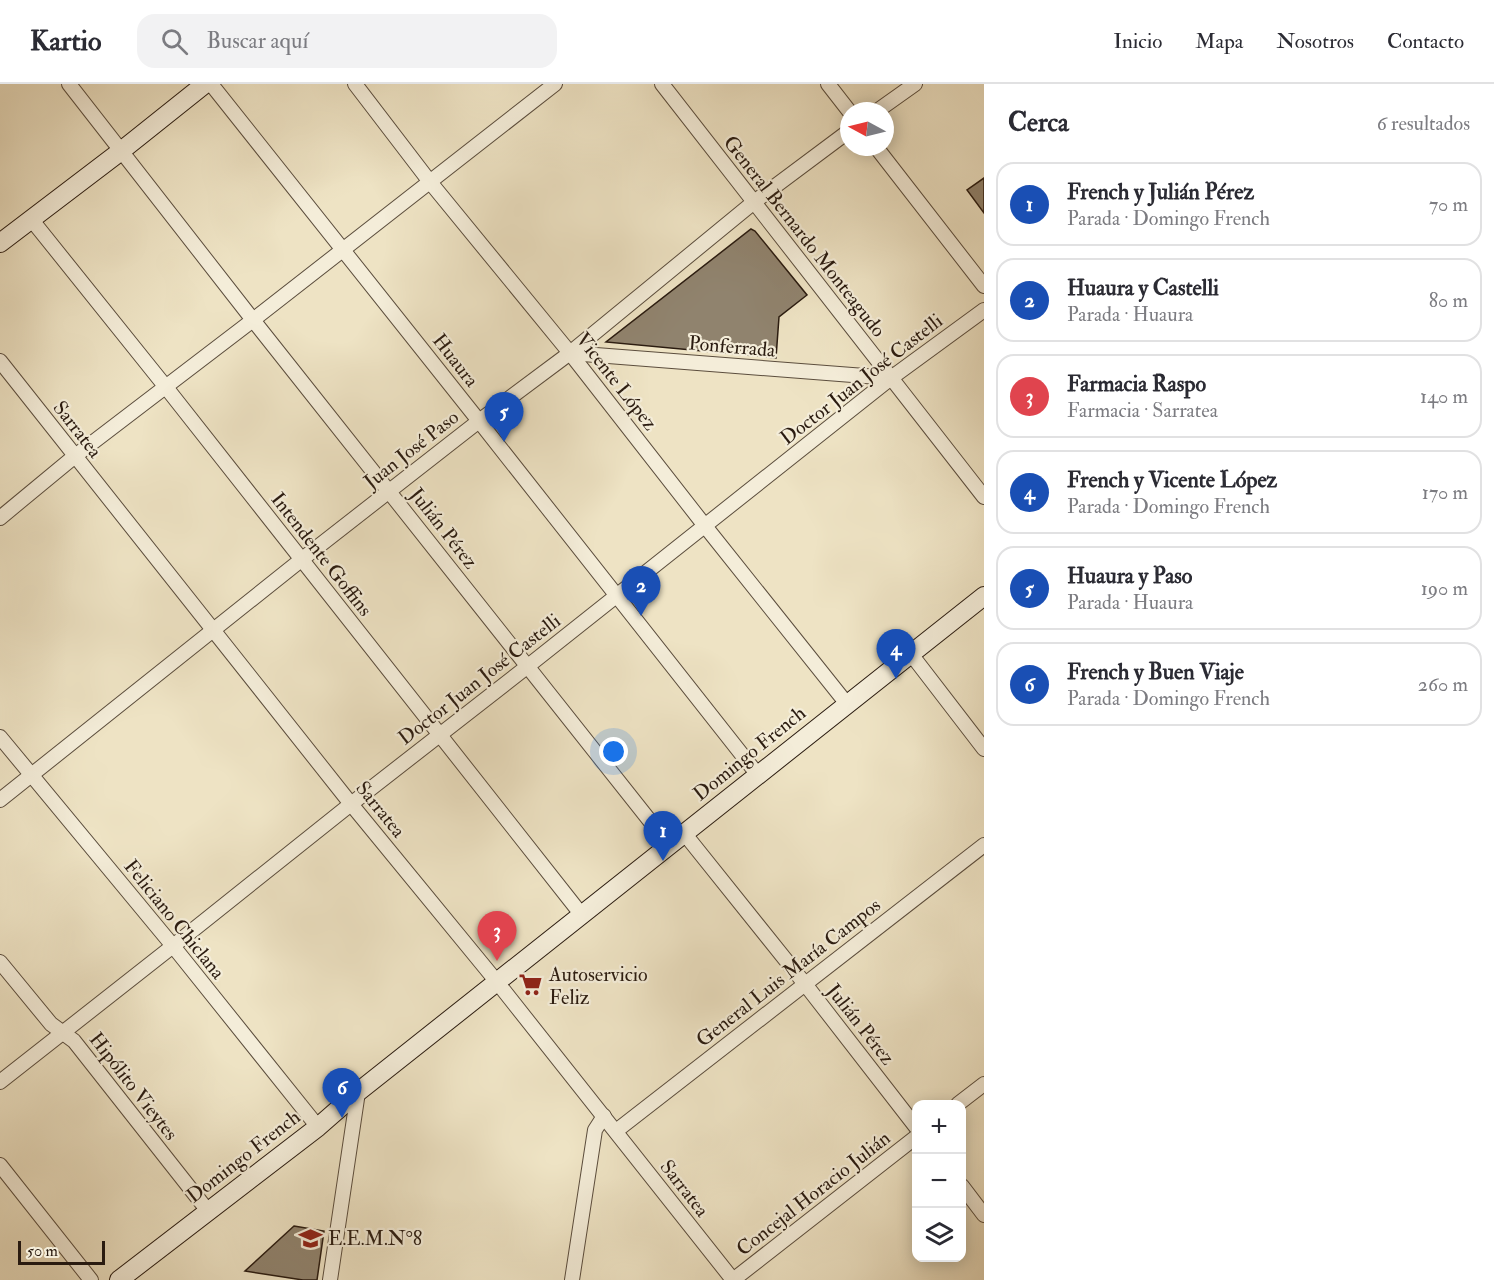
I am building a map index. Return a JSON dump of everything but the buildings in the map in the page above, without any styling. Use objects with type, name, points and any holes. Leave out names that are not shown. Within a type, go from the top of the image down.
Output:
[{"type":"street","name":"Julián Pérez","points":[[69,84],[669,845]]},
{"type":"street","points":[[0,243],[205,84]]},
{"type":"street","name":"Huaura","points":[[211,84],[758,775]]},
{"type":"street","name":"Vicente López","points":[[355,84],[430,182],[570,353],[847,704]]},
{"type":"street","points":[[0,518],[75,456],[555,84]]},
{"type":"street","name":"General Bernardo Monteagudo","points":[[662,84],[984,496]]},
{"type":"street","points":[[828,84],[842,102]]},
{"type":"street","points":[[890,102],[915,84]]},
{"type":"street","name":"Juan José Paso","points":[[0,800],[301,560],[570,353],[754,202],[840,138]]},
{"type":"street","points":[[883,156],[984,286]]},
{"type":"street","name":"Intendente Goffins","points":[[31,219],[581,915]]},
{"type":"street","name":"Doctor Juan José Castelli","points":[[0,1082],[891,378],[984,310]]},
{"type":"street","name":"Ponferrada","points":[[570,353],[891,378]]},
{"type":"street","name":"Sarratea","points":[[0,361],[212,630],[497,981],[733,1280]]},
{"type":"street","name":"Domingo French","points":[[119,1280],[318,1127],[358,1092],[497,981],[984,596]]},
{"type":"street","points":[[911,654],[984,748]]},
{"type":"street","name":"Feliciano Chiclana","points":[[0,737],[173,946],[318,1127]]},
{"type":"street","name":"Julián Pérez","points":[[684,833],[912,1122]]},
{"type":"street","name":"General Luis María Campos","points":[[616,1131],[984,845]]},
{"type":"street","name":"Hipólito Vieytes","points":[[0,962],[51,1024],[74,1041],[208,1211]]},
{"type":"street","points":[[963,1100],[984,1084]]},
{"type":"street","points":[[330,1280],[358,1092]]},
{"type":"street","points":[[572,1280],[595,1130],[604,1116]]},
{"type":"street","name":"Concejal Horacio Julián","points":[[733,1280],[912,1140]]},
{"type":"street","points":[[0,1165],[91,1280]]},
{"type":"street","points":[[966,1191],[984,1215]]},
{"type":"place","name":"Huaura y Paso","points":[[504,442]]},
{"type":"place","name":"Huaura y Castelli","points":[[641,616]]},
{"type":"place","name":"French y Vicente López","points":[[896,679]]},
{"type":"place","name":"French y Julián Pérez","points":[[663,861]]},
{"type":"place","name":"Farmacia Raspo","points":[[497,961]]},
{"type":"place","name":"Autoservicio Feliz","points":[[531,985]]},
{"type":"place","name":"French y Buen Viaje","points":[[342,1118]]},
{"type":"place","name":"E.E.M.N°8","points":[[310,1238]]}]
